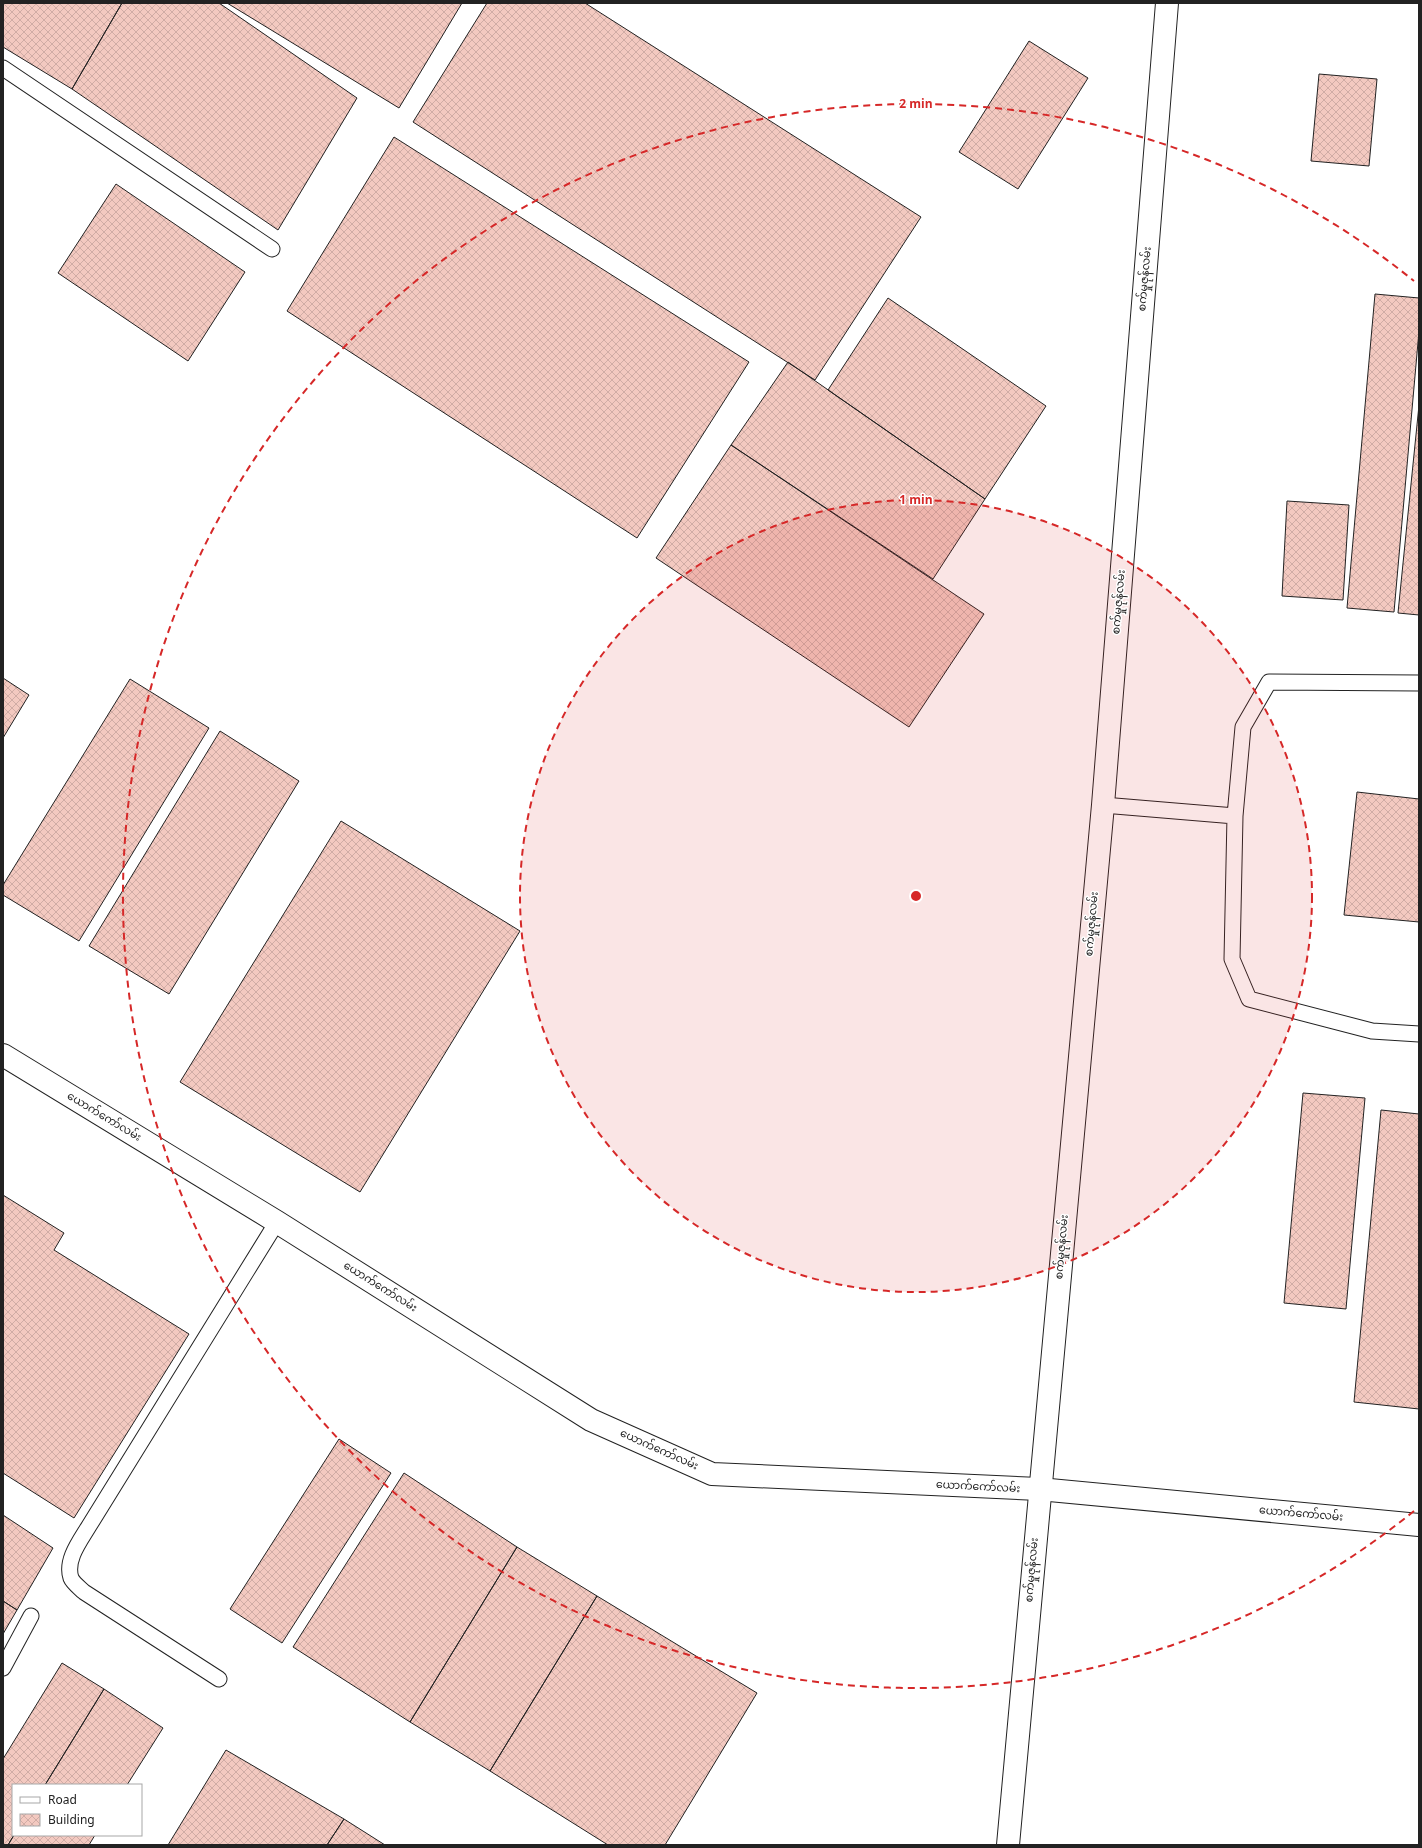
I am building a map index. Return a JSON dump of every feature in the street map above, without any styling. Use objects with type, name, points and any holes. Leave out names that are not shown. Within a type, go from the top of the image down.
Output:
[{"type":"street","name":"စက်မှုဇုန်လမ်း","points":[[1008,1845],[1039,1489],[1103,805],[1167,3]]},
{"type":"street","name":"ယောက်ကော်လမ်း","points":[[3,1055],[277,1222],[591,1420],[712,1474],[1039,1489],[1419,1525]]},
{"type":"lane","points":[[3,68],[272,248]]},
{"type":"lane","points":[[1419,682],[1269,682],[1243,727],[1235,816],[1232,960],[1249,999],[1372,1031],[1419,1034]]},
{"type":"lane","points":[[1103,805],[1235,816]]},
{"type":"lane","points":[[219,1679],[84,1592],[71,1579],[70,1564],[75,1548],[277,1222]]},
{"type":"lane","points":[[3,1668],[31,1616]]},
{"type":"building","points":[[3,3],[122,3],[72,89],[3,47]]},
{"type":"building","points":[[122,3],[219,3],[357,98],[278,230],[72,89]]},
{"type":"building","points":[[227,3],[462,3],[399,108]]},
{"type":"building","points":[[487,3],[585,3],[921,217],[815,380],[413,122]]},
{"type":"building","points":[[1029,41],[1088,78],[1018,189],[959,152]]},
{"type":"building","points":[[1319,74],[1377,79],[1369,166],[1311,161]]},
{"type":"building","points":[[394,137],[749,362],[637,538],[287,311]]},
{"type":"building","points":[[116,184],[245,272],[188,361],[58,273]]},
{"type":"building","points":[[1375,294],[1419,298],[1419,331],[1394,612],[1347,608]]},
{"type":"building","points":[[888,298],[1046,406],[985,499],[828,390]]},
{"type":"building","points":[[788,362],[985,499],[933,579],[731,445]]},
{"type":"building","points":[[1419,405],[1419,615],[1398,613]]},
{"type":"building","points":[[731,445],[984,614],[909,727],[656,558]]},
{"type":"building","points":[[1287,501],[1349,505],[1343,600],[1282,596]]},
{"type":"building","points":[[3,678],[29,695],[3,738]]},
{"type":"building","points":[[130,679],[209,728],[79,941],[3,895],[3,885]]},
{"type":"building","points":[[220,731],[299,781],[169,994],[89,946]]},
{"type":"building","points":[[1357,792],[1419,799],[1419,922],[1344,915]]},
{"type":"building","points":[[341,821],[520,931],[360,1192],[180,1082]]},
{"type":"building","points":[[1303,1093],[1365,1098],[1346,1309],[1284,1303]]},
{"type":"building","points":[[1381,1110],[1419,1114],[1419,1409],[1354,1402]]},
{"type":"building","points":[[3,1195],[64,1233],[54,1250],[189,1334],[74,1518],[3,1473]]},
{"type":"building","points":[[339,1439],[391,1473],[282,1643],[230,1609]]},
{"type":"building","points":[[404,1473],[517,1547],[410,1722],[293,1647]]},
{"type":"building","points":[[3,1515],[53,1548],[17,1610],[3,1601]]},
{"type":"building","points":[[517,1547],[597,1596],[490,1771],[410,1722]]},
{"type":"building","points":[[597,1596],[757,1693],[665,1845],[608,1845],[490,1771]]},
{"type":"building","points":[[3,1601],[17,1610],[3,1634]]},
{"type":"building","points":[[62,1663],[104,1689],[46,1784],[12,1784],[12,1836],[13,1836],[8,1845],[3,1845],[3,1759]]},
{"type":"building","points":[[104,1689],[163,1728],[128,1784],[46,1784]]},
{"type":"building","points":[[226,1750],[344,1819],[327,1845],[168,1845]]},
{"type":"building","points":[[344,1819],[385,1845],[327,1845]]},
{"type":"building","points":[[13,1836],[94,1836],[89,1845],[8,1845]]}]
